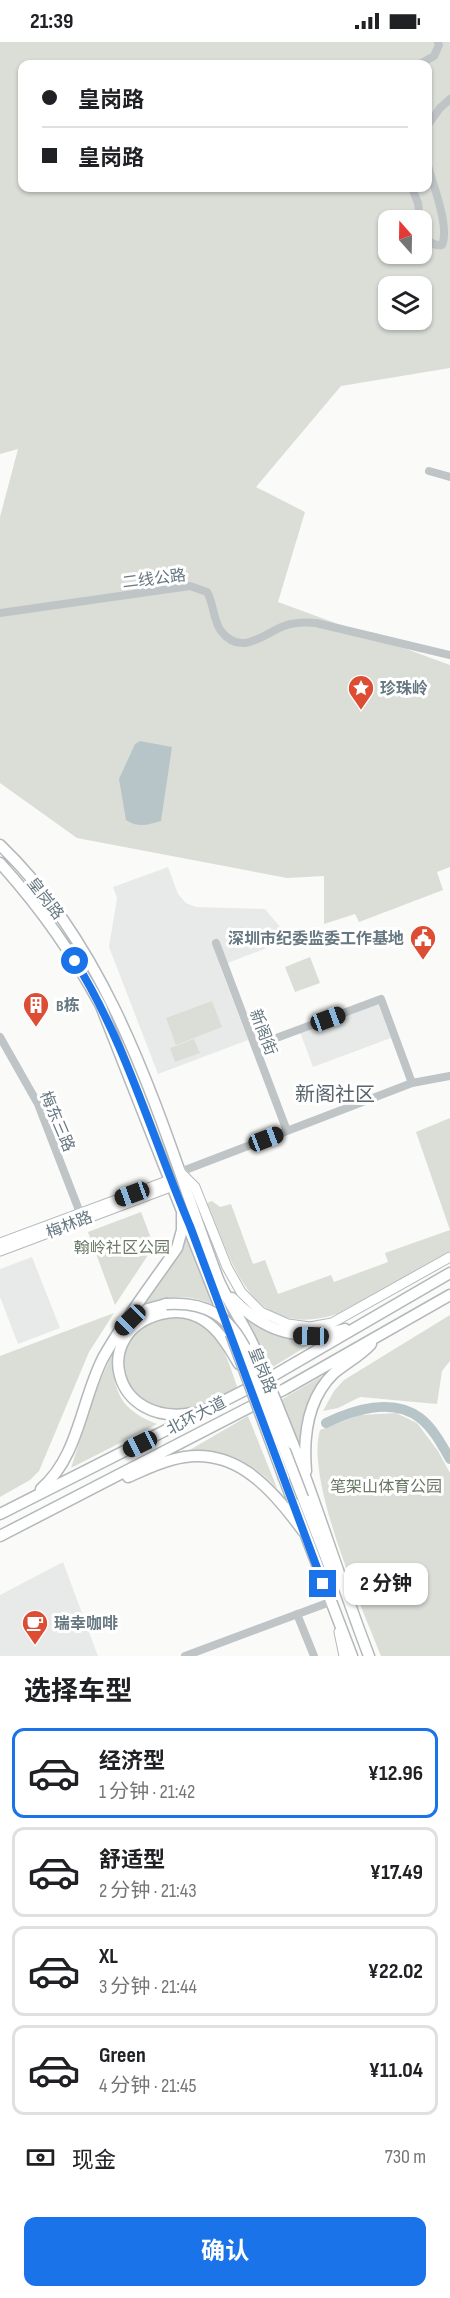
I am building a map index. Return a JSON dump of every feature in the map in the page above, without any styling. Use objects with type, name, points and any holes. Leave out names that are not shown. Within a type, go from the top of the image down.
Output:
[{"type":"highway","name":"皇岗路","points":[[0,845],[41,890],[87,956],[125,1031],[180,1172],[219,1281],[254,1347],[308,1483],[369,1656]]},
{"type":"highway","name":"皇岗路","points":[[0,863],[50,923],[78,965],[101,1006],[182,1208],[225,1335],[243,1369],[352,1656]]},
{"type":"highway","points":[[25,1502],[49,1483],[63,1465],[98,1370],[120,1331],[177,1248],[182,1230],[182,1208]]},
{"type":"highway","name":"北环大道","points":[[0,1514],[271,1377],[450,1273]]},
{"type":"highway","points":[[219,1281],[232,1298],[251,1315],[287,1333],[323,1334],[369,1320]]},
{"type":"highway","name":"北环大道","points":[[0,1536],[285,1389],[448,1296]]},
{"type":"highway","points":[[120,1331],[138,1315],[166,1304],[186,1304],[212,1311],[236,1331],[247,1352],[346,1612],[364,1645]]},
{"type":"highway","points":[[205,1411],[171,1415],[148,1410],[139,1405],[131,1398],[121,1382],[118,1363],[120,1351],[136,1326],[154,1316],[166,1313],[176,1312],[195,1316],[225,1335]]},
{"type":"highway","points":[[308,1483],[305,1441],[316,1400],[332,1376],[363,1353],[379,1336]]},
{"type":"highway","points":[[51,1510],[172,1460],[202,1456],[225,1461],[256,1477],[275,1494],[303,1531]]},
{"type":"main road","points":[[180,1172],[195,1187],[233,1280],[249,1302],[261,1312],[288,1324],[310,1327],[332,1323],[450,1257]]},
{"type":"main road","name":"梅林路","points":[[1,1246],[171,1183]]},
{"type":"main road","points":[[349,1604],[375,1656]]},
{"type":"main road","points":[[337,1620],[344,1656]]},
{"type":"street","points":[[427,60],[434,56],[438,42]]},
{"type":"street","points":[[432,119],[450,99]]},
{"type":"street","points":[[432,180],[443,217],[446,239],[442,245],[437,246],[432,243]]},
{"type":"street","points":[[414,192],[419,210]]},
{"type":"street","points":[[429,471],[450,477]]},
{"type":"street","name":"二线公路","points":[[0,612],[190,586],[207,591],[222,632],[230,639],[242,643],[257,641],[286,625],[310,622],[450,655]]},
{"type":"street","name":"新阁街","points":[[216,943],[287,1131]]},
{"type":"street","points":[[255,1046],[381,999],[412,1083]]},
{"type":"street","name":"梅东三路","points":[[0,1037],[38,1104],[82,1216]]},
{"type":"street","points":[[180,1172],[412,1083],[450,1076]]},
{"type":"street","points":[[185,1656],[330,1602]]},
{"type":"street","points":[[297,1614],[314,1656]]},
{"type":"shaded area","points":[[140,741],[172,747],[161,821],[143,825],[126,820],[119,779],[135,744]]},
{"type":"shaded area","points":[[168,867],[178,894],[186,903],[196,907],[265,909],[290,939],[220,966],[248,1040],[158,1074],[109,947],[117,898],[113,887]]},
{"type":"shaded area","points":[[378,1003],[391,1038],[313,1067],[300,1032]]},
{"type":"shaded area","points":[[32,1257],[60,1328],[18,1344],[0,1297],[0,1269]]},
{"type":"shaded area","points":[[63,1562],[98,1656],[0,1656],[0,1595]]},
{"type":"green space","points":[[0,42],[450,42],[450,368],[341,386],[256,487],[305,512],[278,602],[450,665],[450,867],[437,872],[443,890],[359,922],[355,914],[324,924],[324,876],[287,878],[77,838],[0,783],[0,517],[18,449],[0,454]]},
{"type":"green space","points":[[310,957],[320,983],[295,992],[285,967]]},
{"type":"green space","points":[[212,1001],[222,1027],[176,1045],[166,1018]]},
{"type":"green space","points":[[194,1039],[200,1053],[175,1062],[170,1048]]},
{"type":"green space","points":[[450,1118],[450,1230],[416,1132]]},
{"type":"green space","points":[[212,1201],[220,1207],[231,1204],[253,1264],[265,1260],[278,1294],[331,1275],[334,1282],[388,1262],[385,1253],[450,1230],[450,1251],[340,1313],[310,1319],[285,1317],[266,1308],[250,1293],[237,1273],[207,1203]]},
{"type":"green space","name":"翰岭社区公园","points":[[141,1212],[154,1246],[115,1305],[88,1232]]},
{"type":"green space","points":[[185,1232],[217,1307],[199,1300],[180,1297],[152,1301],[143,1305]]},
{"type":"green space","points":[[114,1313],[89,1352],[39,1471],[30,1480],[0,1497],[0,1356]]},
{"type":"green space","points":[[450,1315],[450,1361],[442,1371],[437,1404],[360,1397],[338,1408],[323,1411],[334,1391],[344,1380]]},
{"type":"green space","points":[[167,1317],[184,1318],[197,1322],[216,1337],[237,1386],[235,1389],[207,1405],[186,1411],[159,1411],[146,1405],[137,1397],[126,1377],[123,1366],[124,1354],[135,1334],[150,1323]]},
{"type":"green space","points":[[245,1317],[261,1328],[278,1335],[296,1340],[315,1341],[271,1368],[259,1352]]},
{"type":"green space","points":[[112,1354],[114,1379],[121,1398],[134,1412],[157,1424],[71,1468],[96,1391]]},
{"type":"green space","points":[[322,1376],[306,1410],[299,1448],[279,1401]]},
{"type":"green space","name":"笔架山体育公园","points":[[396,1413],[417,1423],[438,1451],[450,1473],[450,1656],[381,1656],[337,1543],[320,1479],[317,1452],[320,1430],[360,1415]]},
{"type":"green space","points":[[248,1416],[277,1488],[258,1471],[237,1459],[201,1451],[188,1451]]},
{"type":"waterway","points":[[326,1423],[360,1410],[398,1408],[425,1422],[450,1459]]},
{"type":"place","name":"珍珠岭","points":[[361,711]]},
{"type":"place","name":"深圳市纪委监委工作基地","points":[[423,961]]},
{"type":"place","name":"B栋","points":[[36,1028]]},
{"type":"place","name":"瑞幸咖啡","points":[[35,1646]]},
{"type":"district","name":"新阁社区","points":[[335,1094]]},
{"type":"route","points":[[75,961],[101,1006],[115,1038],[190,1226],[323,1584]]}]
